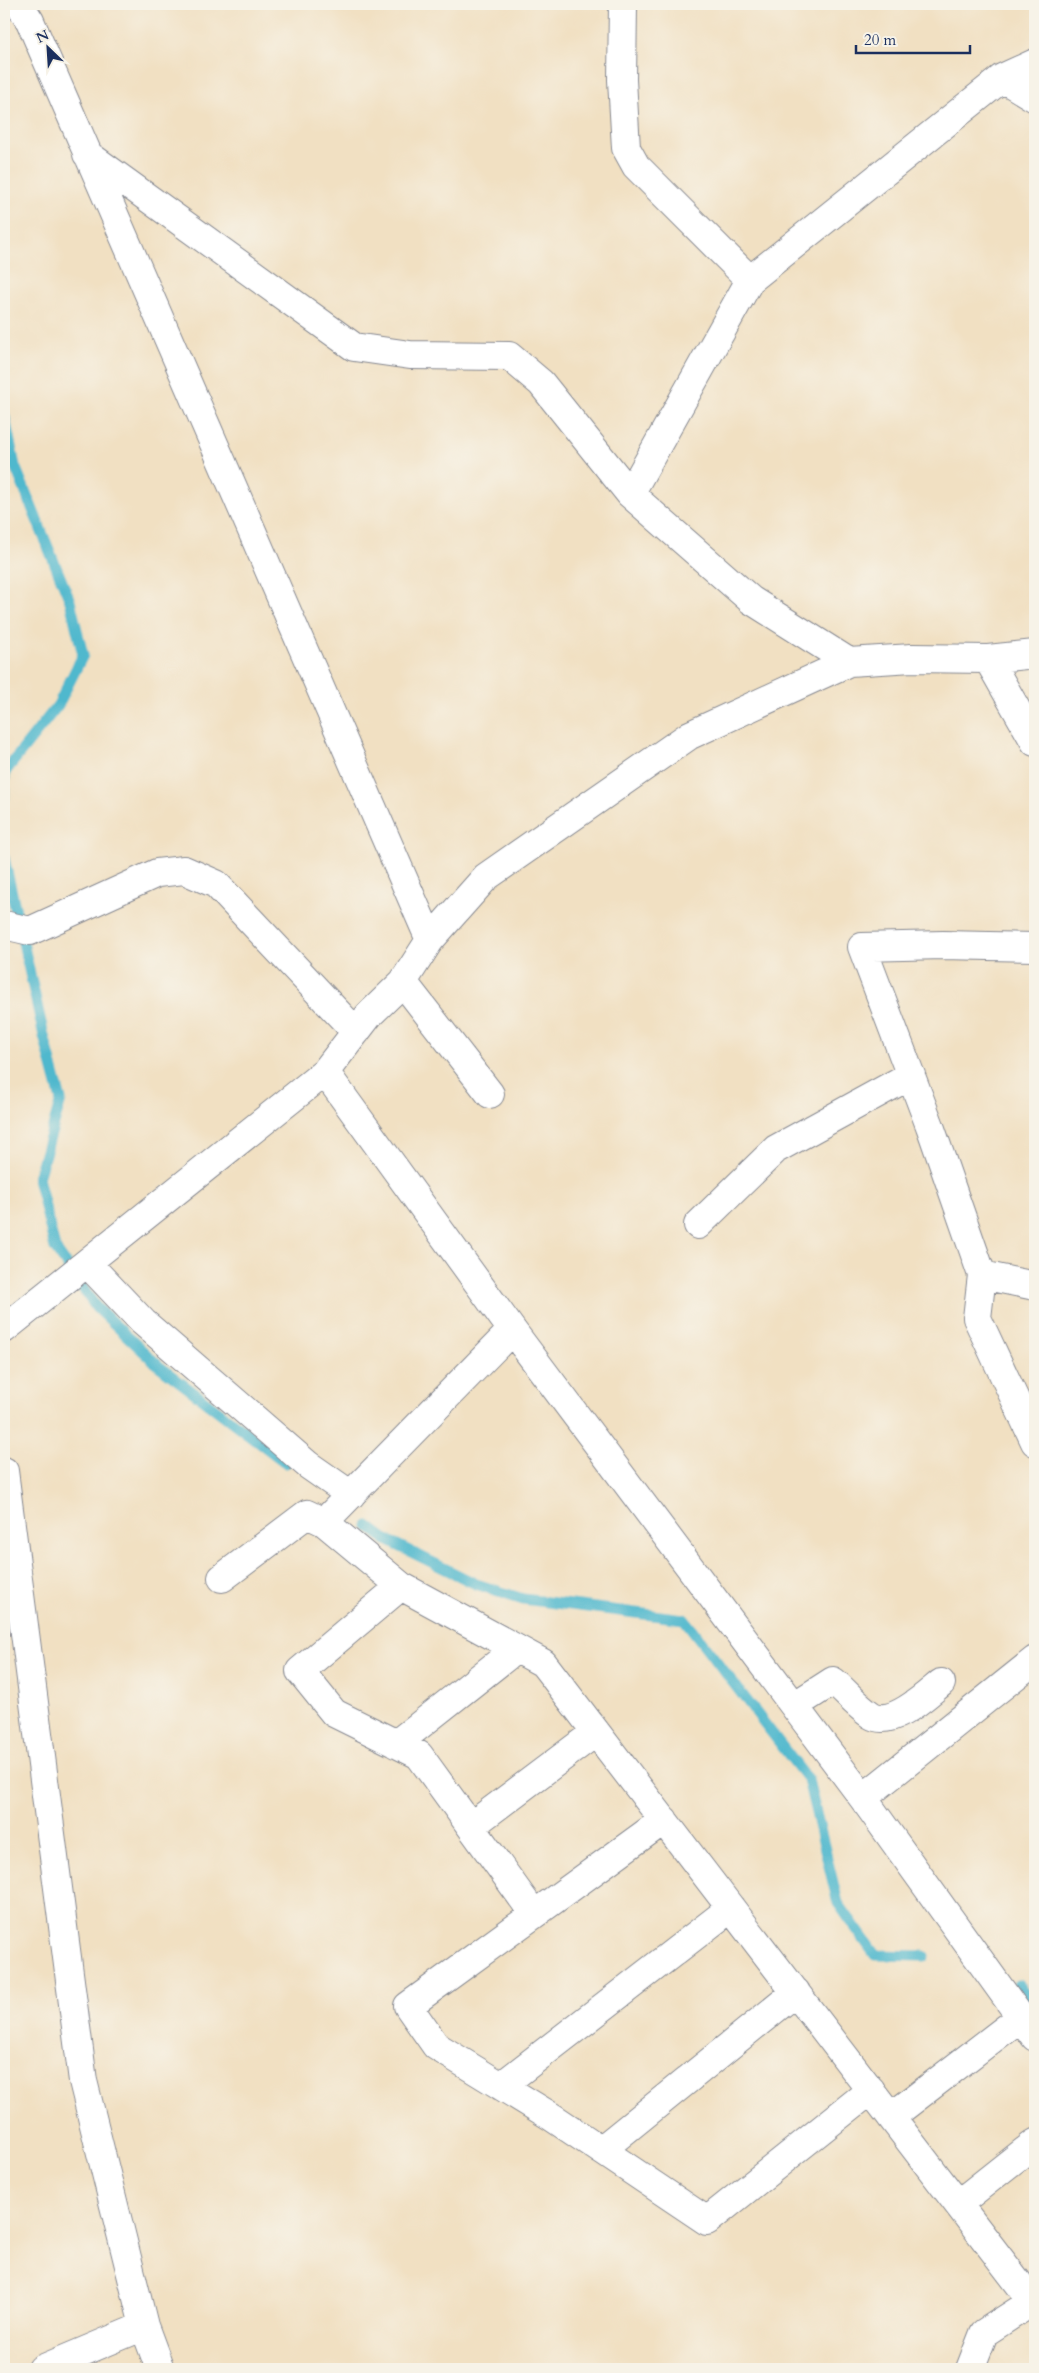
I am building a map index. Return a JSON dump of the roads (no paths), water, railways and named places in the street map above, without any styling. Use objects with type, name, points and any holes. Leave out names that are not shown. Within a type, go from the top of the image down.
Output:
[{"type":"street","points":[[18,4],[30,21],[86,154],[430,940]]},
{"type":"street","points":[[630,5],[622,80],[626,148],[636,166],[750,280]]},
{"type":"street","points":[[630,494],[750,280],[1002,78],[1035,63]]},
{"type":"street","points":[[1002,78],[1035,98]]},
{"type":"street","points":[[86,154],[354,347],[410,355],[509,356],[541,383],[630,494],[751,600],[849,662]]},
{"type":"street","points":[[4,1329],[325,1072],[368,1014],[403,982],[430,940],[486,877],[690,735],[849,662],[912,658],[988,659],[1035,654]]},
{"type":"street","points":[[988,659],[1035,742]]},
{"type":"street","points":[[4,925],[30,930],[157,873],[184,870],[216,884],[356,1032]]},
{"type":"street","points":[[1035,947],[943,945],[862,947],[911,1075],[982,1276],[977,1318],[1035,1442]]},
{"type":"street","points":[[403,982],[490,1094]]},
{"type":"street","points":[[325,1072],[512,1330],[863,1798],[1028,2027],[892,2117]]},
{"type":"street","points":[[698,1225],[776,1149],[911,1075]]},
{"type":"street","points":[[87,1263],[143,1322],[308,1465],[351,1495]]},
{"type":"street","points":[[982,1276],[1035,1286]]},
{"type":"street","points":[[324,1522],[512,1330]]},
{"type":"street","points":[[4,1471],[83,2082],[144,2326],[160,2369]]},
{"type":"street","points":[[222,1578],[306,1514],[324,1522],[400,1586],[543,1663],[1034,2301],[984,2333],[970,2369]]},
{"type":"street","points":[[400,1586],[300,1671],[334,1713],[419,1756],[534,1914]]},
{"type":"street","points":[[396,1744],[516,1649]]},
{"type":"street","points":[[863,1798],[1035,1660]]},
{"type":"street","points":[[794,1706],[833,1681],[872,1716],[889,1718],[912,1706],[941,1684]]},
{"type":"street","points":[[471,1826],[596,1732]]},
{"type":"street","points":[[664,1820],[408,2006],[436,2046],[601,2150],[707,2221],[870,2090]]},
{"type":"street","points":[[501,2086],[731,1908]]},
{"type":"street","points":[[601,2150],[796,1992]]},
{"type":"street","points":[[958,2204],[1035,2143]]},
{"type":"street","points":[[42,2369],[144,2326]]},
{"type":"waterway","points":[[4,413],[15,466],[70,601],[83,655],[58,705],[5,772],[4,799]]},
{"type":"waterway","points":[[4,858],[44,1036],[61,1100],[38,1178],[55,1248],[95,1306],[159,1366],[286,1463]]},
{"type":"waterway","points":[[368,1526],[385,1539],[476,1584],[523,1599],[684,1619],[808,1780],[838,1903],[875,1955],[924,1956]]},
{"type":"waterway","points":[[1018,1985],[1035,2007]]}]
